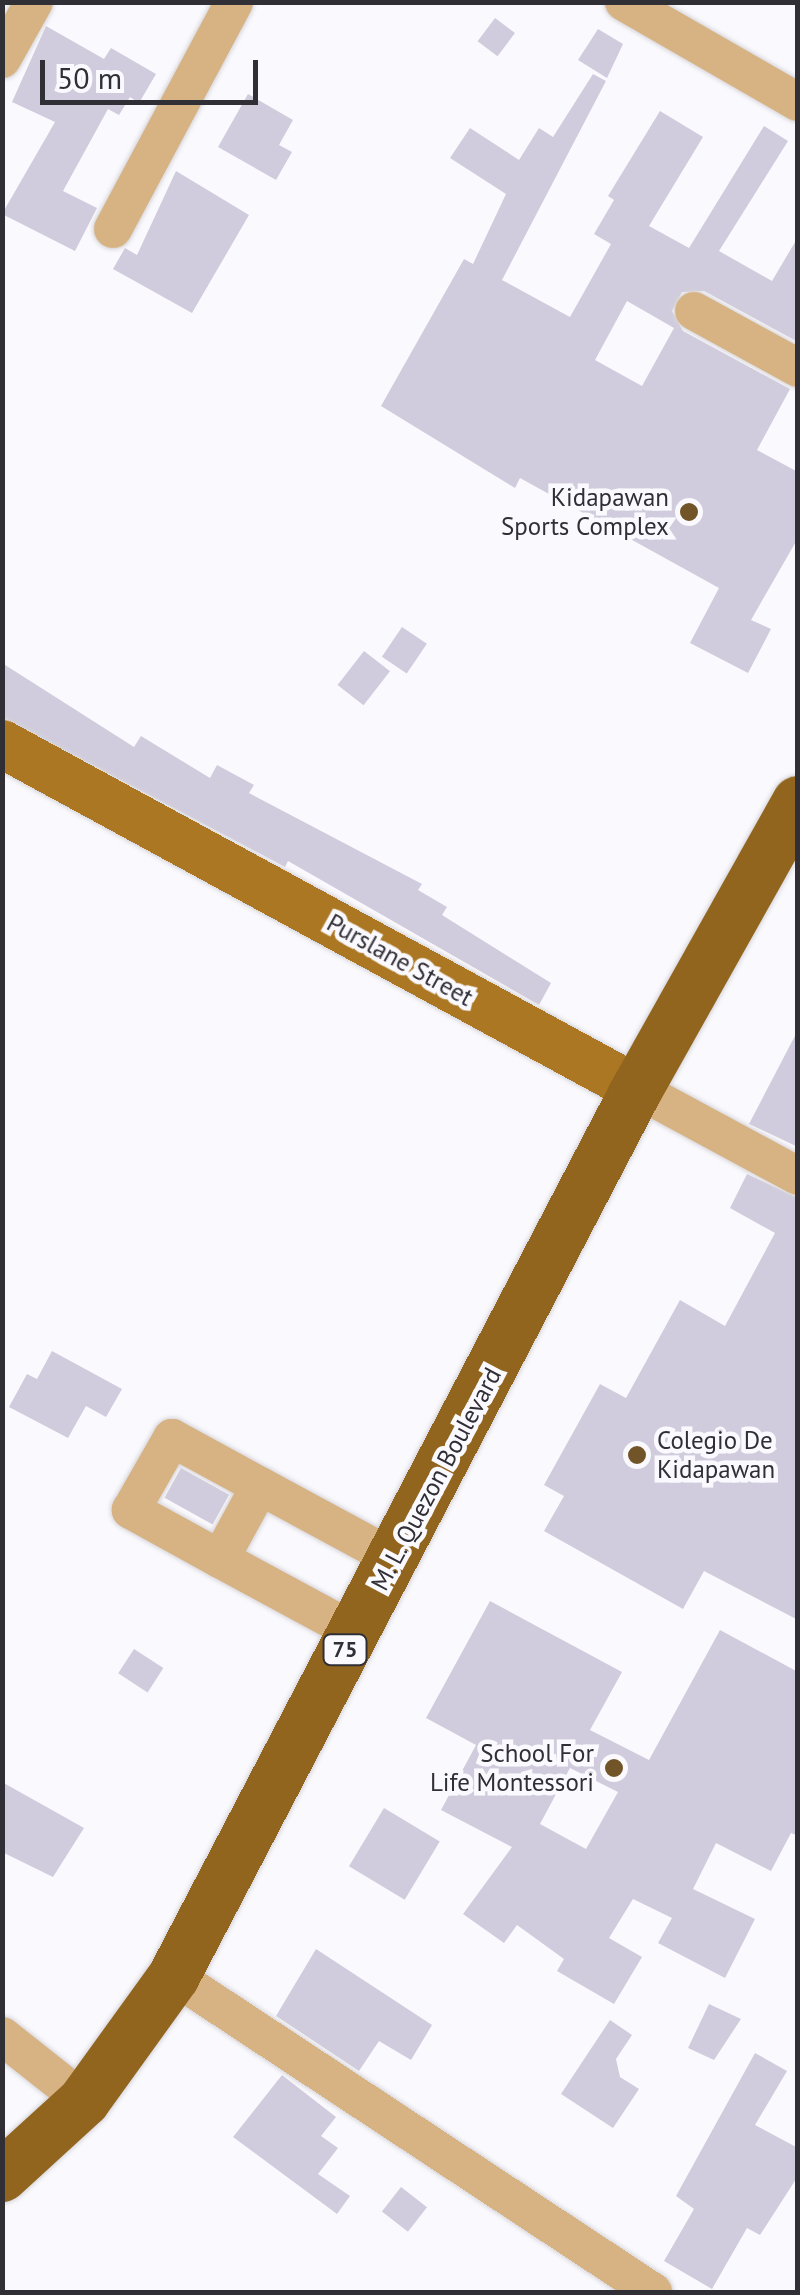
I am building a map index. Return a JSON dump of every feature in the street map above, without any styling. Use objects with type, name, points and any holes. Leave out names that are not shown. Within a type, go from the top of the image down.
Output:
[{"type":"highway","name":"M. L. Quezon Boulevard","points":[[2,2176],[84,2101],[174,1976],[395,1560],[637,1089],[798,802]]},
{"type":"main road","name":"Purslane Street","points":[[2,744],[637,1089]]},
{"type":"street","points":[[2,59],[34,2]]},
{"type":"street","points":[[114,229],[234,2]]},
{"type":"street","points":[[624,2],[798,102]]},
{"type":"street","points":[[694,311],[798,368]]},
{"type":"street","name":"Purslane Street","points":[[637,1089],[798,1176]]},
{"type":"street","points":[[355,1632],[131,1510],[172,1438],[395,1560]]},
{"type":"street","points":[[220,1559],[260,1486]]},
{"type":"street","points":[[174,1976],[654,2292]]},
{"type":"street","points":[[2,2036],[84,2101]]},
{"type":"building","points":[[495,18],[515,33],[498,56],[478,41]]},
{"type":"building","points":[[46,26],[104,59],[111,48],[156,74],[139,103],[130,97],[119,115],[108,109],[63,191],[97,208],[75,251],[2,214],[55,122],[12,102]]},
{"type":"building","points":[[598,29],[623,44],[607,78],[578,60]]},
{"type":"building","points":[[593,74],[606,81],[502,280],[570,317],[611,244],[594,234],[614,200],[608,196],[660,111],[703,137],[649,226],[689,248],[764,126],[788,141],[719,251],[772,281],[798,237],[798,342],[704,291],[682,292],[672,311],[683,331],[790,389],[757,450],[798,472],[798,538],[751,620],[771,629],[748,673],[690,643],[719,588],[520,478],[515,488],[381,406],[464,259],[473,264],[506,194],[450,158],[470,128],[519,160],[539,128],[553,137]],"holes":[[[627,301],[674,328],[642,386],[595,360]]]},
{"type":"building","points":[[248,94],[293,120],[279,145],[292,152],[276,180],[218,147]]},
{"type":"building","points":[[176,171],[249,215],[192,313],[113,269],[125,248],[137,255]]},
{"type":"building","points":[[402,627],[427,644],[407,674],[382,657]]},
{"type":"building","points":[[364,651],[390,671],[364,705],[338,685]]},
{"type":"building","points":[[2,663],[134,747],[141,736],[210,778],[217,765],[254,785],[249,793],[422,884],[418,890],[447,907],[442,915],[551,983],[539,1005],[288,861],[285,867],[2,717]]},
{"type":"building","points":[[798,1030],[798,1147],[749,1124]]},
{"type":"building","points":[[747,1174],[798,1198],[798,1620],[704,1571],[683,1609],[544,1531],[564,1496],[544,1485],[600,1384],[626,1398],[680,1300],[725,1326],[775,1233],[730,1208]]},
{"type":"building","points":[[52,1351],[122,1389],[106,1417],[86,1406],[68,1438],[9,1407],[27,1374],[37,1379]]},
{"type":"building","points":[[181,1468],[229,1495],[213,1524],[165,1498]]},
{"type":"building","points":[[490,1601],[622,1672],[590,1730],[649,1760],[720,1630],[798,1672],[798,1836],[791,1833],[771,1871],[716,1843],[693,1889],[755,1919],[725,1978],[658,1943],[672,1918],[633,1899],[609,1938],[642,1957],[614,2004],[557,1971],[564,1959],[517,1925],[504,1943],[463,1914],[512,1847],[441,1810],[476,1745],[426,1718]],"holes":[[[570,1768],[618,1792],[586,1849],[540,1824]]]},
{"type":"building","points":[[134,1649],[163,1668],[148,1692],[118,1673]]},
{"type":"building","points":[[2,1782],[84,1828],[53,1877],[2,1852]]},
{"type":"building","points":[[384,1808],[440,1841],[405,1900],[349,1866]]},
{"type":"building","points":[[316,1949],[432,2025],[411,2060],[379,2041],[359,2071],[276,2016]]},
{"type":"building","points":[[709,2004],[741,2019],[714,2060],[688,2048]]},
{"type":"building","points":[[610,2020],[632,2035],[616,2059],[620,2077],[639,2089],[613,2128],[561,2094]]},
{"type":"building","points":[[755,2053],[787,2071],[755,2125],[798,2148],[798,2176],[760,2235],[747,2228],[712,2289],[664,2261],[694,2209],[676,2196]]},
{"type":"building","points":[[282,2075],[336,2117],[321,2136],[338,2148],[318,2174],[350,2196],[337,2214],[233,2137]]},
{"type":"building","points":[[401,2187],[427,2207],[408,2232],[382,2211]]},
{"type":"place","name":"Kidapawan Sports Complex","points":[[689,512]]},
{"type":"place","name":"Colegio De Kidapawan","points":[[637,1455]]},
{"type":"place","name":"School For Life Montessori","points":[[614,1768]]}]
